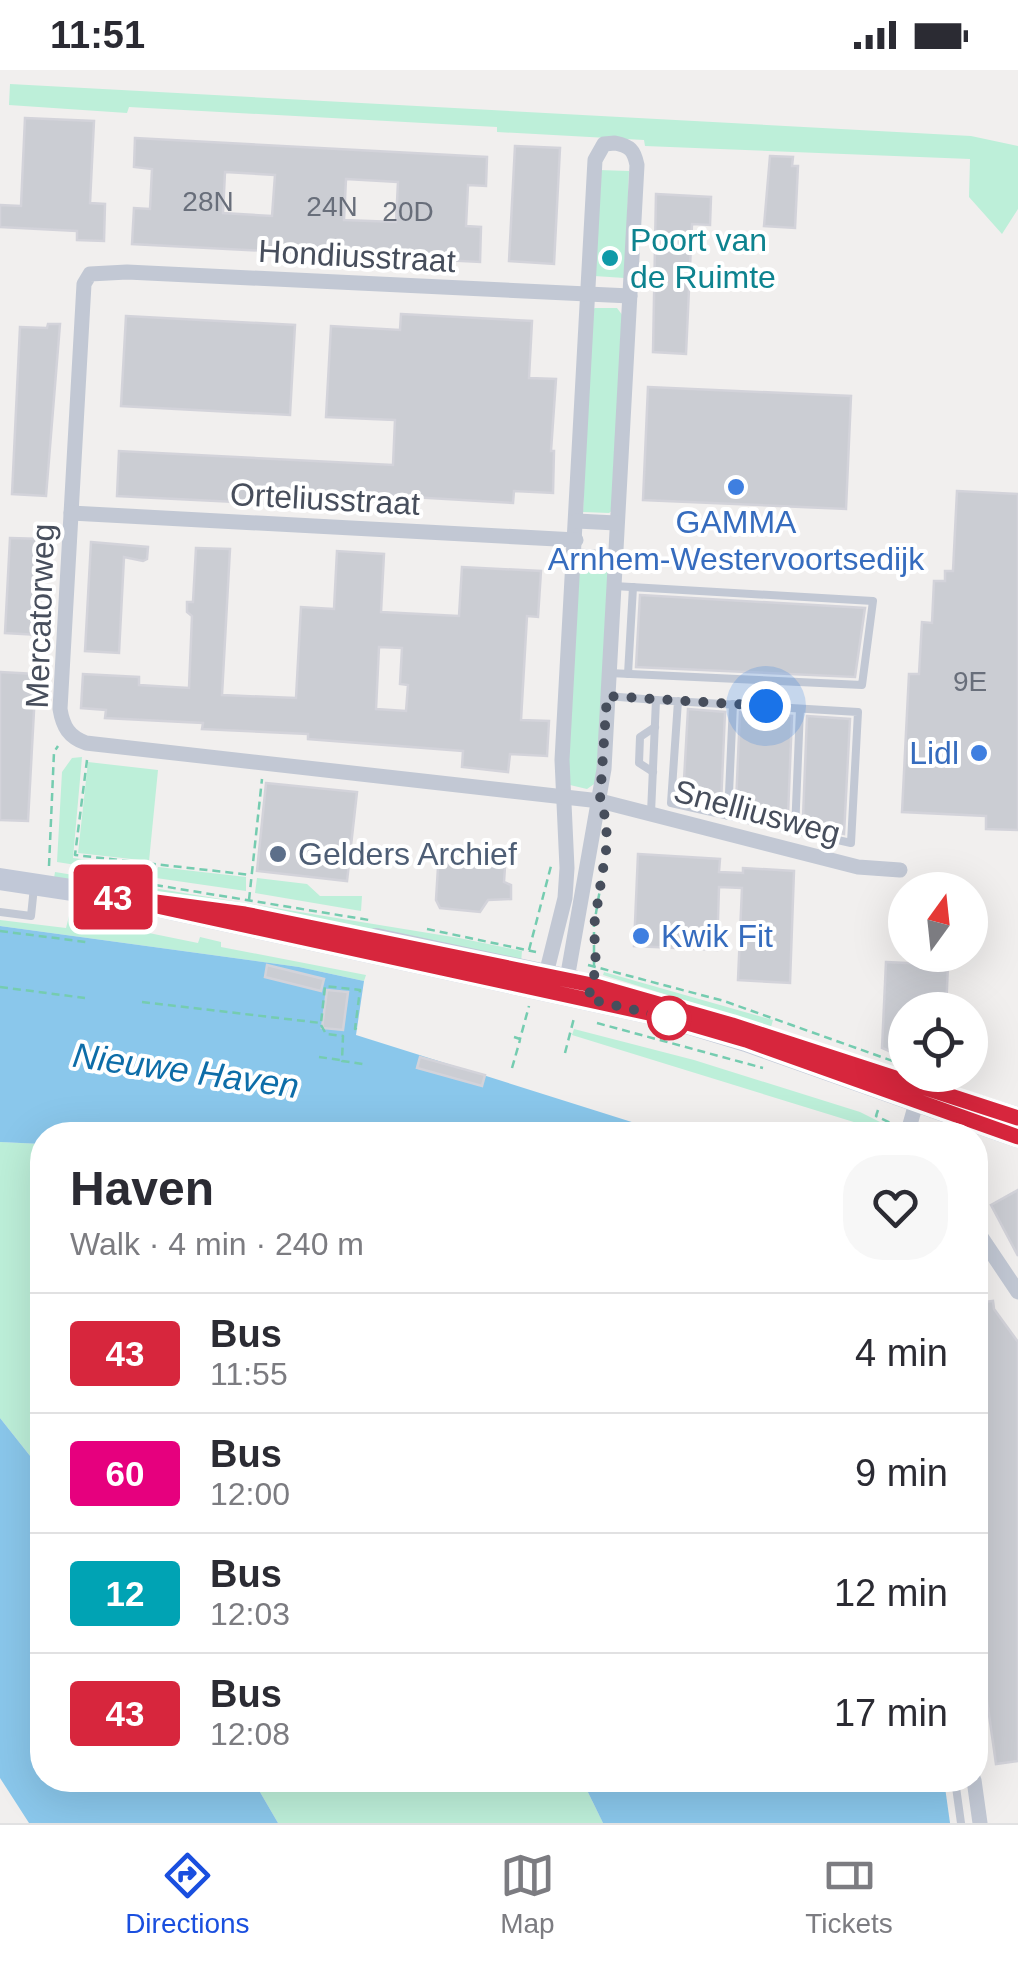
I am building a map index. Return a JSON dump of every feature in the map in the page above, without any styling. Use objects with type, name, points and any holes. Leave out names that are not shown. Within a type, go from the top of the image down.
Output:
[{"type":"main road","points":[[0,879],[42,875],[111,896],[522,990],[555,982],[592,985],[732,1025],[917,1101],[1018,1118]]},
{"type":"main road","points":[[555,982],[746,1040],[976,1122]]},
{"type":"main road","points":[[988,1126],[1018,1137]]},
{"type":"street","points":[[615,142],[635,152],[637,165],[600,800],[555,982],[567,868],[562,760],[595,160],[604,144],[615,142]]},
{"type":"street","name":"Hondiusstraat","points":[[123,272],[588,294]]},
{"type":"street","name":"Mercatorweg","points":[[123,272],[90,274],[84,284],[60,709],[70,734],[86,743],[563,796]]},
{"type":"street","points":[[588,294],[630,296]]},
{"type":"street","name":"Orteliusstraat","points":[[70,514],[575,548]]},
{"type":"street","points":[[576,521],[616,522]]},
{"type":"street","points":[[575,548],[615,558]]},
{"type":"street","name":"Snelliusweg","points":[[563,796],[600,800],[858,867],[900,870]]},
{"type":"street","points":[[911,1122],[917,1101]]},
{"type":"street","points":[[988,1247],[1018,1292]]},
{"type":"street","points":[[976,1792],[980,1823]]},
{"type":"lane","points":[[609,673],[862,686],[873,602],[614,586]]},
{"type":"lane","points":[[628,674],[633,588]]},
{"type":"lane","points":[[607,696],[858,712],[851,843],[671,803],[678,701]]},
{"type":"lane","points":[[651,813],[656,700]]},
{"type":"lane","points":[[728,816],[734,704]]},
{"type":"lane","points":[[795,830],[800,708]]},
{"type":"lane","points":[[653,772],[639,763],[640,736],[655,728]]},
{"type":"lane","points":[[0,912],[31,916],[42,875]]},
{"type":"lane","points":[[957,1792],[961,1823]]},
{"type":"path","points":[[42,875],[54,752],[70,734]]},
{"type":"path","points":[[87,760],[74,855],[252,875]]},
{"type":"path","points":[[248,900],[263,762]]},
{"type":"path","points":[[512,1068],[520,1039],[522,990],[554,849]]},
{"type":"path","points":[[149,884],[151,863]]},
{"type":"path","points":[[592,985],[602,876]]},
{"type":"path","points":[[0,931],[86,942]]},
{"type":"path","points":[[0,986],[86,998]]},
{"type":"path","points":[[342,1060],[344,1036],[326,1034],[321,1024],[325,986],[360,990],[355,1029],[358,1028]]},
{"type":"path","points":[[142,1002],[321,1024]]},
{"type":"path","points":[[565,1053],[574,1016],[762,1068]]},
{"type":"path","points":[[812,1040],[815,1031]]},
{"type":"path","points":[[514,1037],[520,1039]]},
{"type":"path","points":[[319,1057],[363,1064]]},
{"type":"green space","points":[[10,84],[971,136],[1018,146],[1018,209],[1002,234],[969,197],[970,159],[645,146],[644,140],[497,132],[497,127],[129,107],[127,113],[9,105]]},
{"type":"green space","points":[[598,170],[629,171],[625,278],[594,276]]},
{"type":"green space","points":[[617,308],[623,316],[613,510],[609,513],[583,512],[591,310]]},
{"type":"green space","points":[[582,568],[609,572],[597,782],[587,789],[570,785],[567,777],[577,571]]},
{"type":"green space","points":[[82,757],[73,858],[147,867],[146,876],[57,862],[62,772],[72,758]]},
{"type":"green space","points":[[88,762],[158,770],[149,861],[78,853]]},
{"type":"green space","points":[[158,867],[246,877],[246,891],[156,878]]},
{"type":"green space","points":[[55,872],[459,938],[522,951],[521,963],[240,908],[54,878]]},
{"type":"green space","points":[[257,878],[307,884],[320,896],[362,896],[361,911],[255,893]]},
{"type":"green space","points":[[69,916],[121,928],[123,922],[145,927],[144,932],[198,943],[200,937],[221,942],[221,947],[366,975],[364,981],[299,967],[0,926],[0,920],[66,928]]},
{"type":"green space","points":[[604,972],[773,1020],[771,1027],[603,975]]},
{"type":"green space","points":[[574,1029],[694,1060],[860,1112],[880,1122],[854,1122],[572,1035]]},
{"type":"green space","points":[[0,1142],[30,1143],[30,1456],[0,1418]]},
{"type":"green space","points":[[260,1792],[588,1792],[603,1823],[278,1823]]},
{"type":"water","name":"Nieuwe Haven","points":[[0,926],[299,967],[364,981],[356,1035],[632,1122],[30,1122],[30,1143],[0,1142]]},
{"type":"water","points":[[0,1418],[30,1456],[30,1792],[260,1792],[278,1823],[29,1823],[0,1778]]},
{"type":"water","points":[[588,1792],[946,1792],[950,1823],[603,1823]]},
{"type":"building","points":[[25,118],[94,121],[90,203],[105,204],[104,241],[77,240],[77,231],[0,227],[0,205],[21,206]]},
{"type":"building","points":[[135,138],[487,157],[486,186],[468,185],[466,226],[481,227],[480,262],[132,244],[134,208],[150,209],[152,169],[134,167]],"holes":[[[225,172],[275,175],[272,216],[223,213]],[[346,179],[398,182],[396,222],[344,220]]]},
{"type":"building","points":[[515,146],[560,148],[554,264],[509,261]]},
{"type":"building","points":[[770,156],[793,157],[792,166],[798,166],[795,228],[764,226]]},
{"type":"building","points":[[656,194],[711,197],[710,225],[692,224],[686,354],[653,352]]},
{"type":"building","points":[[401,314],[532,321],[529,378],[556,379],[551,451],[553,493],[514,491],[513,503],[377,495],[376,509],[117,496],[119,451],[393,465],[395,420],[326,417],[331,326],[400,330]]},
{"type":"building","points":[[126,316],[295,325],[290,415],[121,406]]},
{"type":"building","points":[[48,324],[60,324],[46,496],[12,494],[20,327],[47,328]]},
{"type":"building","points":[[648,387],[851,396],[846,509],[643,500]]},
{"type":"building","points":[[957,491],[1018,494],[1018,830],[986,829],[986,816],[902,812],[909,674],[919,674],[922,622],[932,623],[934,581],[945,581],[945,571],[953,571]]},
{"type":"building","points":[[10,538],[44,539],[39,635],[5,633]]},
{"type":"building","points":[[91,542],[148,547],[147,559],[143,561],[124,557],[119,653],[85,651]]},
{"type":"building","points":[[196,548],[230,549],[222,695],[296,698],[301,607],[334,609],[337,551],[384,554],[381,612],[459,616],[462,567],[541,571],[538,617],[527,616],[521,720],[549,721],[547,756],[510,754],[508,772],[462,767],[463,751],[308,739],[308,734],[202,729],[203,723],[105,718],[106,710],[81,708],[83,674],[139,677],[139,685],[189,688],[192,616],[187,612],[187,602],[193,602]],"holes":[[[379,647],[402,648],[400,684],[408,685],[406,711],[376,709]]]},
{"type":"building","points":[[640,595],[865,608],[855,677],[636,667]]},
{"type":"building","points":[[0,672],[36,674],[28,821],[0,820]]},
{"type":"building","points":[[688,709],[725,712],[721,804],[683,798]]},
{"type":"building","points":[[740,712],[792,716],[788,815],[745,812],[745,805],[736,804]]},
{"type":"building","points":[[807,716],[850,719],[844,834],[807,826],[803,818]]},
{"type":"building","points":[[266,783],[357,792],[347,881],[257,871]]},
{"type":"building","points":[[439,851],[506,852],[504,882],[511,885],[511,899],[488,900],[480,912],[440,908],[436,900]]},
{"type":"building","points":[[638,854],[720,859],[719,872],[743,873],[743,868],[794,871],[790,983],[738,980],[742,888],[719,887],[717,950],[634,946]]},
{"type":"building","points":[[886,962],[888,972],[948,972],[947,992],[888,992],[888,1051],[882,1048]]},
{"type":"building","points":[[267,965],[324,979],[321,991],[265,977]]},
{"type":"building","points":[[327,990],[348,992],[343,1030],[322,1028]]},
{"type":"building","points":[[420,1057],[485,1075],[482,1086],[417,1068]]},
{"type":"building","points":[[1018,1190],[1018,1256],[991,1205]]},
{"type":"building","points":[[993,1301],[994,1309],[1018,1342],[1018,1761],[996,1764],[988,1708],[988,1302]]},
{"type":"bus line","name":"43","points":[[975,1122],[746,1040],[667,1017],[111,896],[245,914],[592,985],[732,1025],[1018,1118]]},
{"type":"bus line","name":"43","points":[[988,1127],[1018,1137]]},
{"type":"place","name":"Poort van de Ruimte","points":[[610,258]]},
{"type":"place","name":"GAMMA Arnhem-Westervoortsedijk","points":[[736,487]]},
{"type":"place","name":"Lidl","points":[[979,753]]},
{"type":"place","name":"Gelders Archief","points":[[278,854]]},
{"type":"place","name":"Kwik Fit","points":[[641,936]]},
{"type":"route","points":[[669,1018],[588,999],[596,968],[594,926],[607,844],[600,800],[607,696],[766,706]]}]
